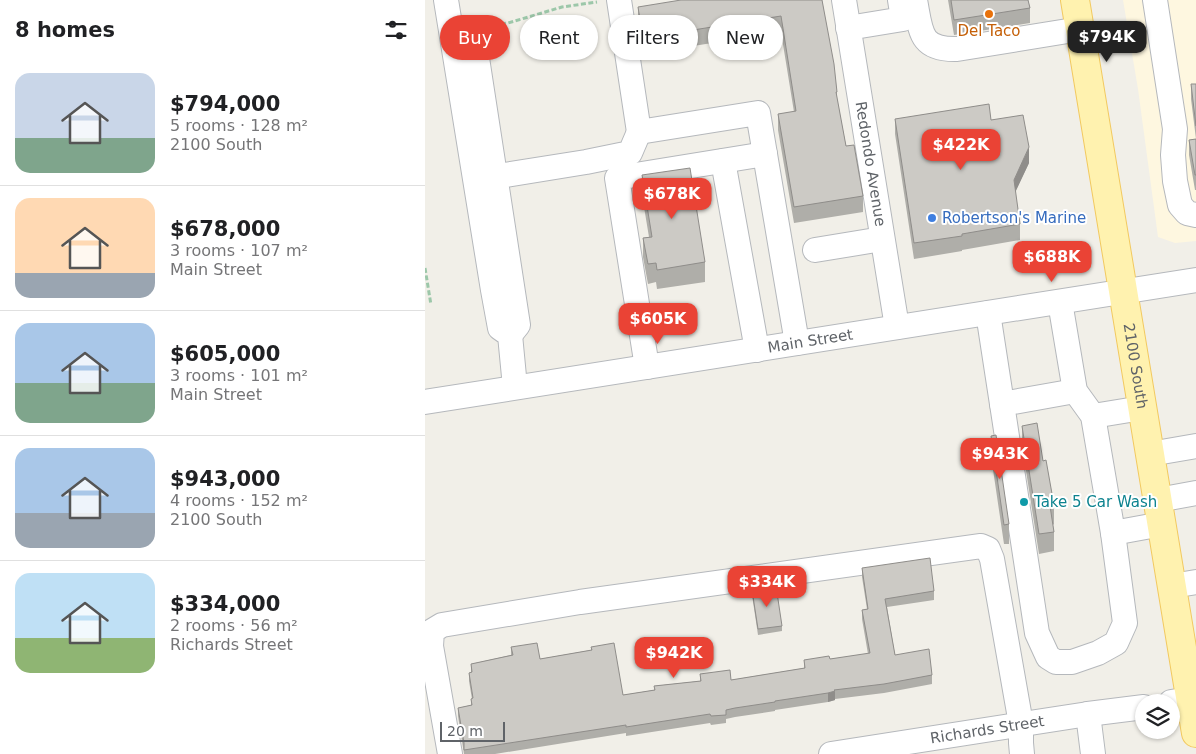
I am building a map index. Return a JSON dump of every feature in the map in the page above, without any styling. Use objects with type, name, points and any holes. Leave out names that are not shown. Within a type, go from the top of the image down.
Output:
[{"type":"main road","name":"2100 South","points":[[1075,0],[1160,512],[1184,584],[1181,701],[1196,733]]},
{"type":"street","name":"Redondo Avenue","points":[[844,0],[897,328]]},
{"type":"street","points":[[848,28],[903,19],[900,0]]},
{"type":"street","points":[[915,0],[924,38],[930,45],[946,49],[957,49],[1080,29]]},
{"type":"street","points":[[1155,0],[1175,129],[1173,155],[1175,181],[1180,205],[1187,213],[1196,215]]},
{"type":"street","points":[[485,178],[630,153],[639,132],[620,2]]},
{"type":"street","points":[[447,10],[485,178]]},
{"type":"street","points":[[476,60],[485,178],[500,328],[510,335],[515,387]]},
{"type":"street","points":[[639,132],[758,113],[797,343]]},
{"type":"street","points":[[647,367],[617,178],[765,154]]},
{"type":"street","points":[[723,161],[757,350]]},
{"type":"street","points":[[815,250],[882,239]]},
{"type":"street","name":"Main Street","points":[[425,402],[1196,280]]},
{"type":"street","points":[[987,313],[1037,633],[1048,657],[1056,662],[1072,662],[1098,653],[1116,643],[1125,623],[1113,532],[1093,416],[1075,391],[1060,302]]},
{"type":"street","points":[[1002,404],[1075,391]]},
{"type":"street","points":[[1093,416],[1142,408]]},
{"type":"street","points":[[1150,454],[1196,446]]},
{"type":"street","points":[[1113,532],[1160,512],[1196,493]]},
{"type":"street","points":[[450,754],[431,646],[432,631],[442,625],[580,602],[981,546],[988,549],[992,559],[1021,724],[1022,754]]},
{"type":"street","name":"Richards Street","points":[[831,754],[1135,708]]},
{"type":"street","points":[[1088,714],[1093,754]]},
{"type":"path","points":[[447,10],[481,25],[508,24],[569,6],[593,2],[620,2]]},
{"type":"path","points":[[425,268],[431,305]]},
{"type":"shaded area","points":[[1123,0],[1196,0],[1196,241],[1175,243],[1158,237],[1138,89]]},
{"type":"building","points":[[681,0],[822,0],[846,146],[854,145],[863,196],[794,207],[778,114],[796,111],[783,29],[783,15],[708,15],[708,28],[698,29],[698,15],[639,15],[638,7]]},
{"type":"building","points":[[951,0],[1028,0],[1030,8],[954,20]]},
{"type":"building","points":[[1191,84],[1196,84],[1196,126]]},
{"type":"building","points":[[989,104],[991,120],[1023,115],[1029,147],[1014,180],[1020,224],[962,234],[962,236],[914,243],[895,119]]},
{"type":"building","points":[[1196,139],[1196,175],[1195,175],[1189,140]]},
{"type":"building","points":[[690,168],[705,262],[657,270],[656,263],[648,264],[643,238],[652,237],[642,175]]},
{"type":"building","points":[[1037,423],[1043,461],[1046,460],[1054,505],[1050,506],[1054,532],[1039,534],[1022,426]]},
{"type":"building","points":[[996,435],[1009,524],[1004,525],[991,436]]},
{"type":"building","points":[[930,558],[934,591],[885,599],[895,655],[929,649],[932,675],[735,708],[726,710],[726,715],[711,716],[710,714],[626,727],[626,725],[464,750],[458,708],[472,705],[471,699],[473,698],[469,673],[472,672],[471,664],[513,655],[511,647],[537,643],[540,659],[592,650],[591,647],[614,643],[623,695],[655,690],[654,686],[701,681],[700,674],[730,670],[731,680],[805,668],[804,660],[829,656],[830,659],[870,653],[862,610],[868,609],[862,568]]},
{"type":"building","points":[[776,586],[782,626],[758,629],[752,590]]},
{"type":"place","name":"Del Taco","points":[[989,14]]},
{"type":"place","name":"Robertson's Marine","points":[[932,218]]},
{"type":"place","name":"Take 5 Car Wash","points":[[1024,502]]}]
